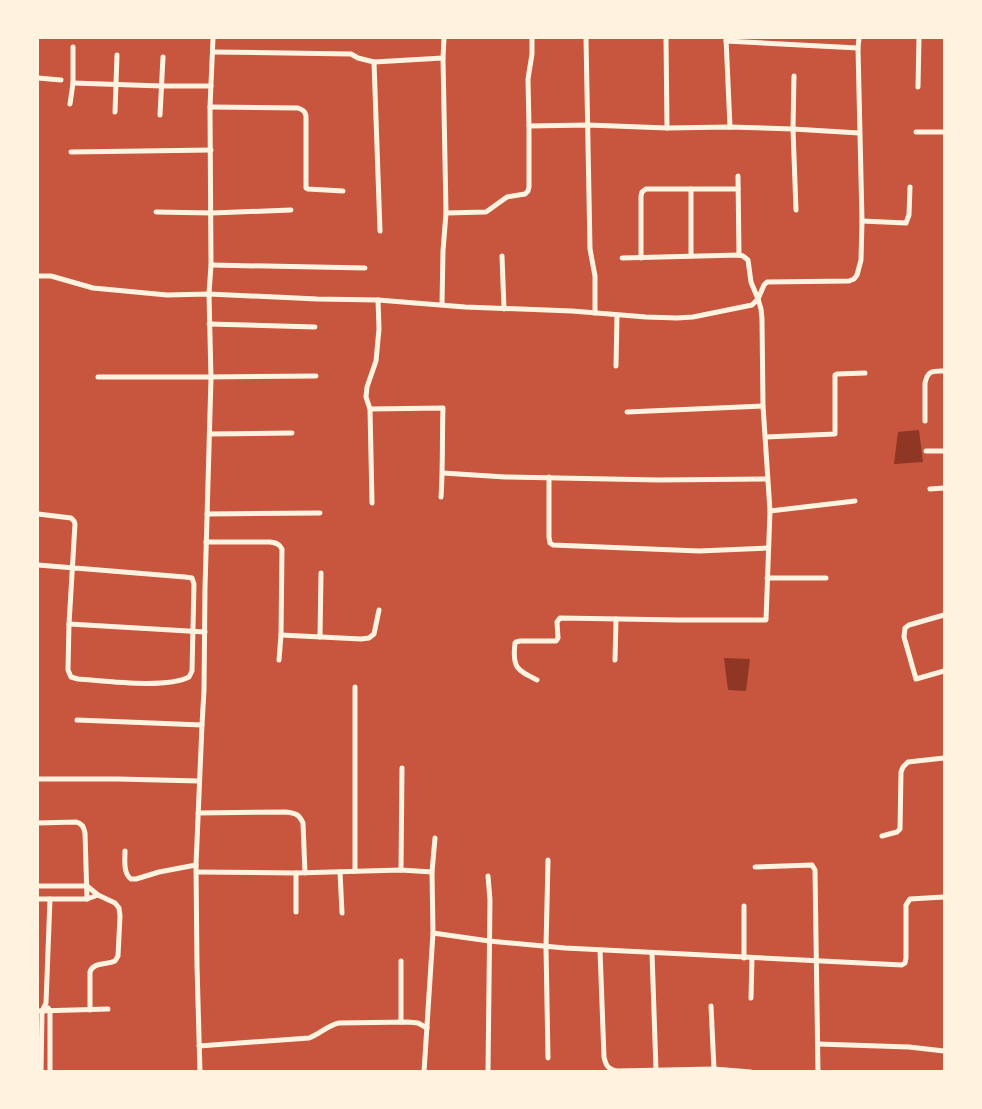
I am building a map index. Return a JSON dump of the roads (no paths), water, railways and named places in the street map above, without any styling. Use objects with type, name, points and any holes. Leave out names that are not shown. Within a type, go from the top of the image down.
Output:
[{"type":"street","points":[[200,1072],[196,865],[204,690],[210,434],[209,294],[212,213],[210,106],[213,38]]},
{"type":"street","points":[[442,304],[446,213],[444,38]]},
{"type":"street","points":[[446,213],[486,212],[507,197],[525,194],[528,191],[528,79],[532,54],[532,38]]},
{"type":"street","points":[[586,38],[590,250],[595,276],[595,313]]},
{"type":"street","points":[[666,38],[667,128]]},
{"type":"street","points":[[38,276],[51,276],[93,288],[167,295],[209,294],[378,300],[653,317],[693,317],[752,305],[758,299],[767,282],[854,279],[860,269],[862,221],[859,134],[859,38]]},
{"type":"street","points":[[918,87],[919,38]]},
{"type":"street","points":[[730,128],[726,39],[858,48]]},
{"type":"street","points":[[70,104],[73,47]]},
{"type":"street","points":[[213,52],[351,54],[374,62],[443,58]]},
{"type":"street","points":[[115,112],[117,55]]},
{"type":"street","points":[[160,115],[163,58]]},
{"type":"street","points":[[374,62],[380,231]]},
{"type":"street","points":[[794,76],[793,129],[796,210]]},
{"type":"street","points":[[38,78],[61,80]]},
{"type":"street","points":[[72,83],[211,86]]},
{"type":"street","points":[[210,106],[302,109],[306,116],[306,188],[343,191]]},
{"type":"street","points":[[529,126],[588,124],[667,128],[793,129],[859,134]]},
{"type":"street","points":[[916,132],[944,132]]},
{"type":"street","points":[[71,152],[211,150]]},
{"type":"street","points":[[738,176],[738,255]]},
{"type":"street","points":[[862,221],[905,224],[909,215],[910,187]]},
{"type":"street","points":[[641,258],[642,192],[646,189],[738,189]]},
{"type":"street","points":[[690,256],[691,189]]},
{"type":"street","points":[[156,212],[212,213],[291,210]]},
{"type":"street","points":[[537,680],[516,667],[516,642],[556,641],[558,638],[557,622],[560,618],[766,620],[770,511],[763,406],[762,319],[761,309],[751,282],[748,260],[744,256],[738,255],[622,258]]},
{"type":"street","points":[[502,256],[504,309]]},
{"type":"street","points":[[211,265],[366,268]]},
{"type":"street","points":[[372,503],[370,409],[366,397],[369,380],[376,361],[379,329],[378,300]]},
{"type":"street","points":[[616,366],[617,315]]},
{"type":"street","points":[[210,324],[315,327]]},
{"type":"street","points":[[924,421],[927,375],[933,371],[944,371]]},
{"type":"street","points":[[766,437],[835,434],[835,375],[865,373]]},
{"type":"street","points":[[98,378],[316,376]]},
{"type":"street","points":[[627,412],[763,406]]},
{"type":"street","points":[[370,409],[443,408],[441,497]]},
{"type":"street","points":[[210,434],[292,433]]},
{"type":"street","points":[[926,451],[944,451]]},
{"type":"street","points":[[443,473],[505,477],[659,480],[767,479]]},
{"type":"street","points":[[549,477],[549,537],[550,543],[553,545],[698,551],[768,548]]},
{"type":"street","points":[[930,489],[944,488]]},
{"type":"street","points":[[770,511],[855,501]]},
{"type":"street","points":[[207,514],[320,513]]},
{"type":"street","points":[[38,514],[71,518],[76,528],[72,568],[69,624],[70,677],[87,680],[153,684],[189,677],[192,671],[193,580],[190,578],[72,568],[38,565]]},
{"type":"street","points":[[206,542],[270,542],[276,543],[282,549],[279,660]]},
{"type":"street","points":[[320,637],[321,573]]},
{"type":"street","points":[[767,578],[826,578]]},
{"type":"street","points":[[281,635],[369,638],[374,634],[379,610]]},
{"type":"street","points":[[944,615],[909,625],[905,628],[904,637],[916,679],[944,671]]},
{"type":"street","points":[[615,660],[616,619]]},
{"type":"street","points":[[69,624],[205,632]]},
{"type":"street","points":[[355,871],[356,687]]},
{"type":"street","points":[[77,720],[202,725]]},
{"type":"street","points":[[882,836],[897,832],[900,829],[901,772],[903,767],[908,762],[944,758]]},
{"type":"street","points":[[401,870],[402,768]]},
{"type":"street","points":[[38,780],[199,781]]},
{"type":"street","points":[[198,813],[295,813],[300,816],[303,823],[305,872]]},
{"type":"street","points":[[38,823],[76,822],[83,826],[85,832],[87,899]]},
{"type":"street","points":[[424,1072],[433,933],[432,872],[435,838]]},
{"type":"street","points":[[125,851],[126,872],[131,880],[158,872],[196,865]]},
{"type":"street","points":[[548,860],[546,947],[548,1058]]},
{"type":"street","points":[[756,867],[812,865],[815,870],[818,1072]]},
{"type":"street","points":[[197,872],[296,873],[401,870],[432,872]]},
{"type":"street","points":[[340,872],[342,913]]},
{"type":"street","points":[[296,873],[296,912]]},
{"type":"street","points":[[488,876],[490,893],[488,1072]]},
{"type":"street","points":[[38,886],[87,886],[98,895],[112,901],[119,908],[118,956],[115,961],[91,968],[90,1010]]},
{"type":"street","points":[[38,899],[87,899],[98,895]]},
{"type":"street","points":[[433,933],[546,947],[902,965],[906,958],[907,902],[910,899],[944,897]]},
{"type":"street","points":[[50,899],[46,1003],[50,1011],[50,1072]]},
{"type":"street","points":[[744,906],[744,958]]},
{"type":"street","points":[[600,950],[604,1058],[608,1068],[617,1071],[714,1069],[751,1072]]},
{"type":"street","points":[[652,953],[656,1070]]},
{"type":"street","points":[[752,958],[752,998]]},
{"type":"street","points":[[401,960],[401,1022]]},
{"type":"street","points":[[40,1072],[40,1011],[46,1003]]},
{"type":"street","points":[[711,1006],[714,1069]]},
{"type":"street","points":[[40,1011],[108,1009]]},
{"type":"street","points":[[199,1046],[303,1038],[313,1036],[330,1026],[340,1023],[401,1022],[418,1024],[427,1028]]},
{"type":"street","points":[[818,1044],[944,1051]]}]
